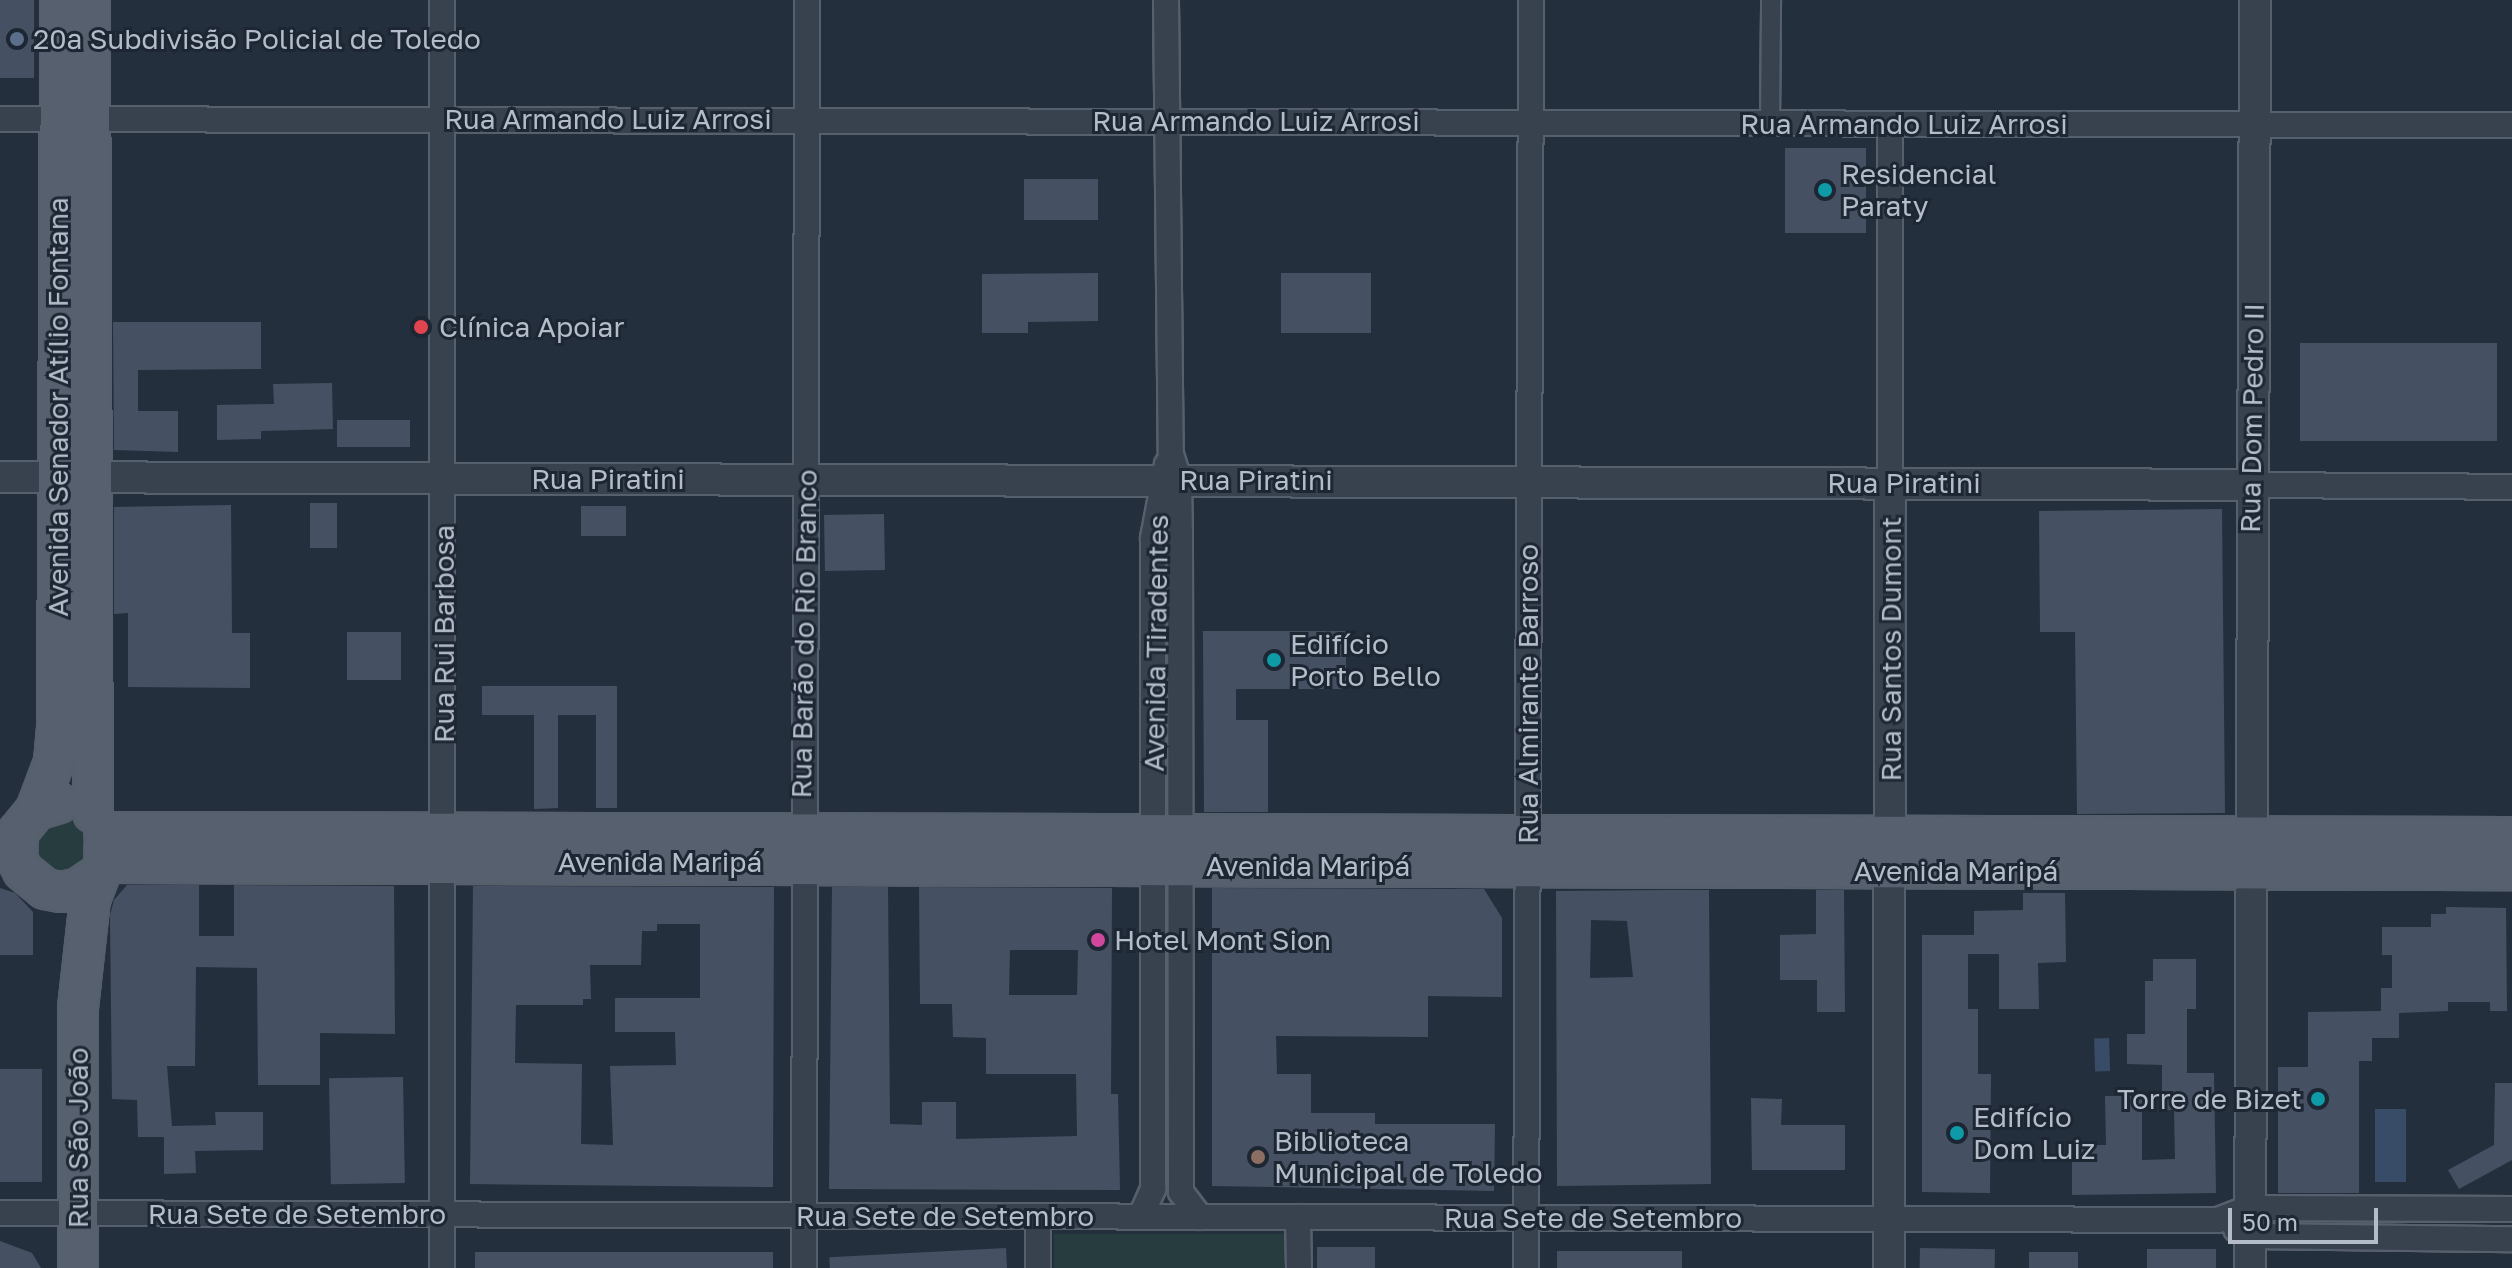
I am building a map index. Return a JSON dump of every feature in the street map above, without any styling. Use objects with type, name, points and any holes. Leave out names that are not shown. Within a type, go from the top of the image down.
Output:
[{"type":"main road","name":"Avenida Senador Atílio Fontana","points":[[60,0],[74,119],[73,723],[99,846],[78,1008]]},
{"type":"main road","name":"Avenida Senador Atílio Fontana","points":[[74,119],[90,0]]},
{"type":"main road","name":"Avenida Senador Atílio Fontana","points":[[20,820],[73,723]]},
{"type":"main road","points":[[26,878],[77,889],[99,846],[63,802],[20,820],[17,859],[26,878],[64,923],[78,1008]]},
{"type":"main road","name":"Avenida Maripá","points":[[1939,855],[2512,837]]},
{"type":"main road","name":"Avenida Maripá","points":[[99,846],[1842,853],[1939,855],[2201,872],[2236,848],[2512,870]]},
{"type":"main road","name":"Rua São João","points":[[78,1008],[78,1268]]},
{"type":"street","name":"Rua Rui Barbosa","points":[[442,0],[442,1268]]},
{"type":"street","name":"Rua Barão do Rio Branco","points":[[804,1268],[802,848],[807,0]]},
{"type":"street","points":[[1166,0],[1170,471]]},
{"type":"street","name":"Rua Almirante Barroso","points":[[1526,1268],[1531,0]]},
{"type":"street","points":[[1770,123],[1771,0]]},
{"type":"street","name":"Rua Dom Pedro II","points":[[2250,1268],[2236,848],[2251,485],[2255,0]]},
{"type":"street","name":"Rua Armando Luiz Arrosi","points":[[0,119],[2512,125]]},
{"type":"street","name":"Rua Santos Dumont","points":[[1889,1268],[1890,124]]},
{"type":"street","name":"Rua Piratini","points":[[0,477],[805,479],[1170,471],[1529,482],[2512,487]]},
{"type":"street","name":"Avenida Tiradentes","points":[[1141,1216],[1151,1202],[1153,1176],[1153,927],[1180,784],[1180,537],[1170,471]]},
{"type":"street","name":"Avenida Tiradentes","points":[[1170,471],[1153,538],[1153,783],[1180,927],[1181,1176],[1186,1205],[1200,1217]]},
{"type":"street","points":[[1153,538],[1167,530],[1180,537]]},
{"type":"street","points":[[1153,783],[1169,793],[1180,784]]},
{"type":"street","points":[[1153,927],[1166,910],[1177,917],[1180,927]]},
{"type":"street","points":[[1153,1176],[1170,1182],[1181,1176]]},
{"type":"street","points":[[2250,1222],[2512,1209]]},
{"type":"street","name":"Rua Sete de Setembro","points":[[0,1213],[2250,1222]]},
{"type":"street","points":[[1038,1216],[1038,1268]]},
{"type":"street","points":[[1298,1217],[1299,1268]]},
{"type":"street","points":[[2250,1222],[2512,1239]]},
{"type":"green space","points":[[63,817],[83,825],[91,845],[83,865],[63,873],[43,865],[35,845],[43,825]]},
{"type":"green space","points":[[1054,1234],[1284,1234],[1284,1268],[1054,1268]]},
{"type":"water","points":[[2109,1038],[2110,1071],[2095,1072],[2094,1039]]},
{"type":"water","points":[[2375,1109],[2406,1109],[2406,1182],[2375,1182]]},
{"type":"building","name":"20ª Subdivisão Policial de Toledo","points":[[0,0],[34,0],[34,78],[0,78]]},
{"type":"building","name":"Residencial Paraty","points":[[1785,148],[1866,148],[1866,233],[1785,233]]},
{"type":"building","points":[[1024,179],[1098,179],[1098,220],[1024,220]]},
{"type":"building","points":[[1098,273],[1098,321],[1028,322],[1028,333],[982,333],[982,274]]},
{"type":"building","points":[[1281,273],[1371,273],[1371,333],[1281,333]]},
{"type":"building","points":[[113,322],[261,322],[261,369],[138,370],[138,411],[178,411],[178,452],[114,450]]},
{"type":"building","points":[[2300,343],[2497,343],[2497,441],[2300,441]]},
{"type":"building","points":[[332,383],[333,429],[261,431],[261,439],[217,440],[217,405],[274,404],[273,384]]},
{"type":"building","points":[[337,420],[410,420],[410,447],[337,447]]},
{"type":"building","points":[[310,503],[337,503],[337,548],[310,548]]},
{"type":"building","points":[[231,505],[232,633],[250,633],[250,688],[128,687],[128,613],[114,614],[114,507]]},
{"type":"building","points":[[581,506],[626,506],[626,536],[581,536]]},
{"type":"building","points":[[2222,509],[2225,813],[2077,814],[2075,632],[2040,632],[2039,511]]},
{"type":"building","points":[[884,514],[885,570],[825,571],[824,515]]},
{"type":"building","points":[[1203,631],[1346,631],[1346,689],[1236,689],[1236,720],[1268,720],[1268,812],[1204,812]]},
{"type":"building","points":[[347,632],[401,632],[401,680],[347,680]]},
{"type":"building","points":[[482,686],[617,686],[617,808],[596,808],[596,715],[558,715],[558,808],[534,809],[534,715],[482,715]]},
{"type":"building","points":[[127,885],[199,885],[199,936],[234,936],[234,885],[394,886],[395,1034],[320,1033],[320,1085],[258,1085],[257,968],[196,967],[195,1066],[167,1066],[172,1126],[216,1125],[215,1112],[263,1112],[263,1150],[195,1151],[196,1173],[164,1174],[164,1137],[138,1137],[137,1100],[112,1099],[110,915],[114,900]]},
{"type":"building","points":[[473,886],[774,887],[773,1187],[470,1184]],"holes":[[[657,924],[700,924],[700,998],[615,998],[615,1032],[675,1032],[676,1065],[610,1066],[613,1145],[581,1144],[582,1064],[515,1063],[516,1005],[583,1005],[583,999],[591,999],[590,965],[641,965],[642,931],[657,931]]]},
{"type":"building","points":[[832,887],[888,887],[890,1124],[922,1125],[922,1102],[956,1102],[956,1139],[1077,1136],[1076,1074],[986,1074],[986,1038],[953,1037],[952,1004],[920,1004],[919,887],[1112,888],[1111,1094],[1118,1094],[1120,1190],[829,1189]],"holes":[[[1010,950],[1078,950],[1077,995],[1009,995]]]},
{"type":"building","points":[[0,888],[15,893],[33,912],[33,955],[0,955]]},
{"type":"building","points":[[1212,888],[1484,889],[1502,918],[1502,997],[1428,996],[1428,1037],[1276,1036],[1277,1074],[1311,1074],[1311,1113],[1375,1113],[1375,1124],[1495,1124],[1494,1191],[1212,1186]]},
{"type":"building","points":[[1709,890],[1711,1184],[1557,1186],[1556,891]],"holes":[[[1591,920],[1627,921],[1633,977],[1590,978]]]},
{"type":"building","points":[[1816,890],[1844,890],[1845,1012],[1817,1012],[1817,980],[1780,980],[1780,935],[1816,934]]},
{"type":"building","points":[[2023,893],[2065,893],[2066,962],[2038,963],[2039,1009],[1999,1009],[1999,954],[1968,954],[1968,1009],[1978,1009],[1978,1074],[1991,1074],[1990,1193],[1922,1192],[1922,935],[1974,935],[1974,911],[2023,910]]},
{"type":"building","points":[[2446,907],[2506,908],[2507,1011],[2490,1011],[2490,1002],[2448,1002],[2448,1011],[2399,1013],[2399,1038],[2372,1038],[2372,1061],[2359,1061],[2359,1193],[2278,1193],[2278,1067],[2308,1067],[2308,1012],[2381,1011],[2381,988],[2392,988],[2392,955],[2382,955],[2382,927],[2431,927],[2431,914],[2446,914]]},
{"type":"building","points":[[2153,959],[2196,959],[2196,1009],[2187,1009],[2187,1073],[2214,1073],[2216,1193],[2072,1195],[2072,1145],[2106,1145],[2105,1096],[2142,1096],[2142,1160],[2175,1159],[2174,1110],[2162,1110],[2162,1065],[2127,1064],[2127,1034],[2145,1034],[2145,981],[2153,981]]},
{"type":"building","points":[[0,1069],[42,1069],[42,1182],[0,1182]]},
{"type":"building","points":[[403,1077],[405,1183],[331,1184],[329,1078]]},
{"type":"building","points":[[2495,1083],[2512,1083],[2512,1160],[2459,1189],[2448,1170],[2494,1145]]},
{"type":"building","points":[[1751,1098],[1782,1099],[1781,1125],[1845,1125],[1845,1170],[1752,1170]]},
{"type":"building","points":[[0,1241],[32,1253],[41,1268],[0,1268]]},
{"type":"building","points":[[1317,1247],[1375,1247],[1375,1268],[1317,1268]]},
{"type":"building","points":[[1006,1248],[1007,1268],[830,1268],[829,1257]]},
{"type":"building","points":[[1920,1248],[1995,1249],[1995,1268],[1920,1268]]},
{"type":"building","points":[[2147,1249],[2216,1249],[2216,1268],[2147,1268]]},
{"type":"building","points":[[1557,1251],[1682,1251],[1682,1268],[1557,1268]]},
{"type":"building","points":[[475,1252],[773,1252],[773,1268],[475,1268]]},
{"type":"building","points":[[2029,1252],[2078,1252],[2078,1268],[2029,1268]]},
{"type":"place","name":"20ª Subdivisão Policial de Toledo","points":[[17,39]]},
{"type":"place","name":"Residencial Paraty","points":[[1825,190]]},
{"type":"place","name":"Clínica Apoiar","points":[[421,327]]},
{"type":"place","name":"Edifício Porto Bello","points":[[1274,660]]},
{"type":"place","name":"Hotel Mont Sion","points":[[1098,940]]},
{"type":"place","name":"Torre de Bizet","points":[[2318,1099]]},
{"type":"place","name":"Edifício Dom Luiz","points":[[1957,1133]]},
{"type":"place","name":"Biblioteca Municipal de Toledo","points":[[1258,1157]]}]
